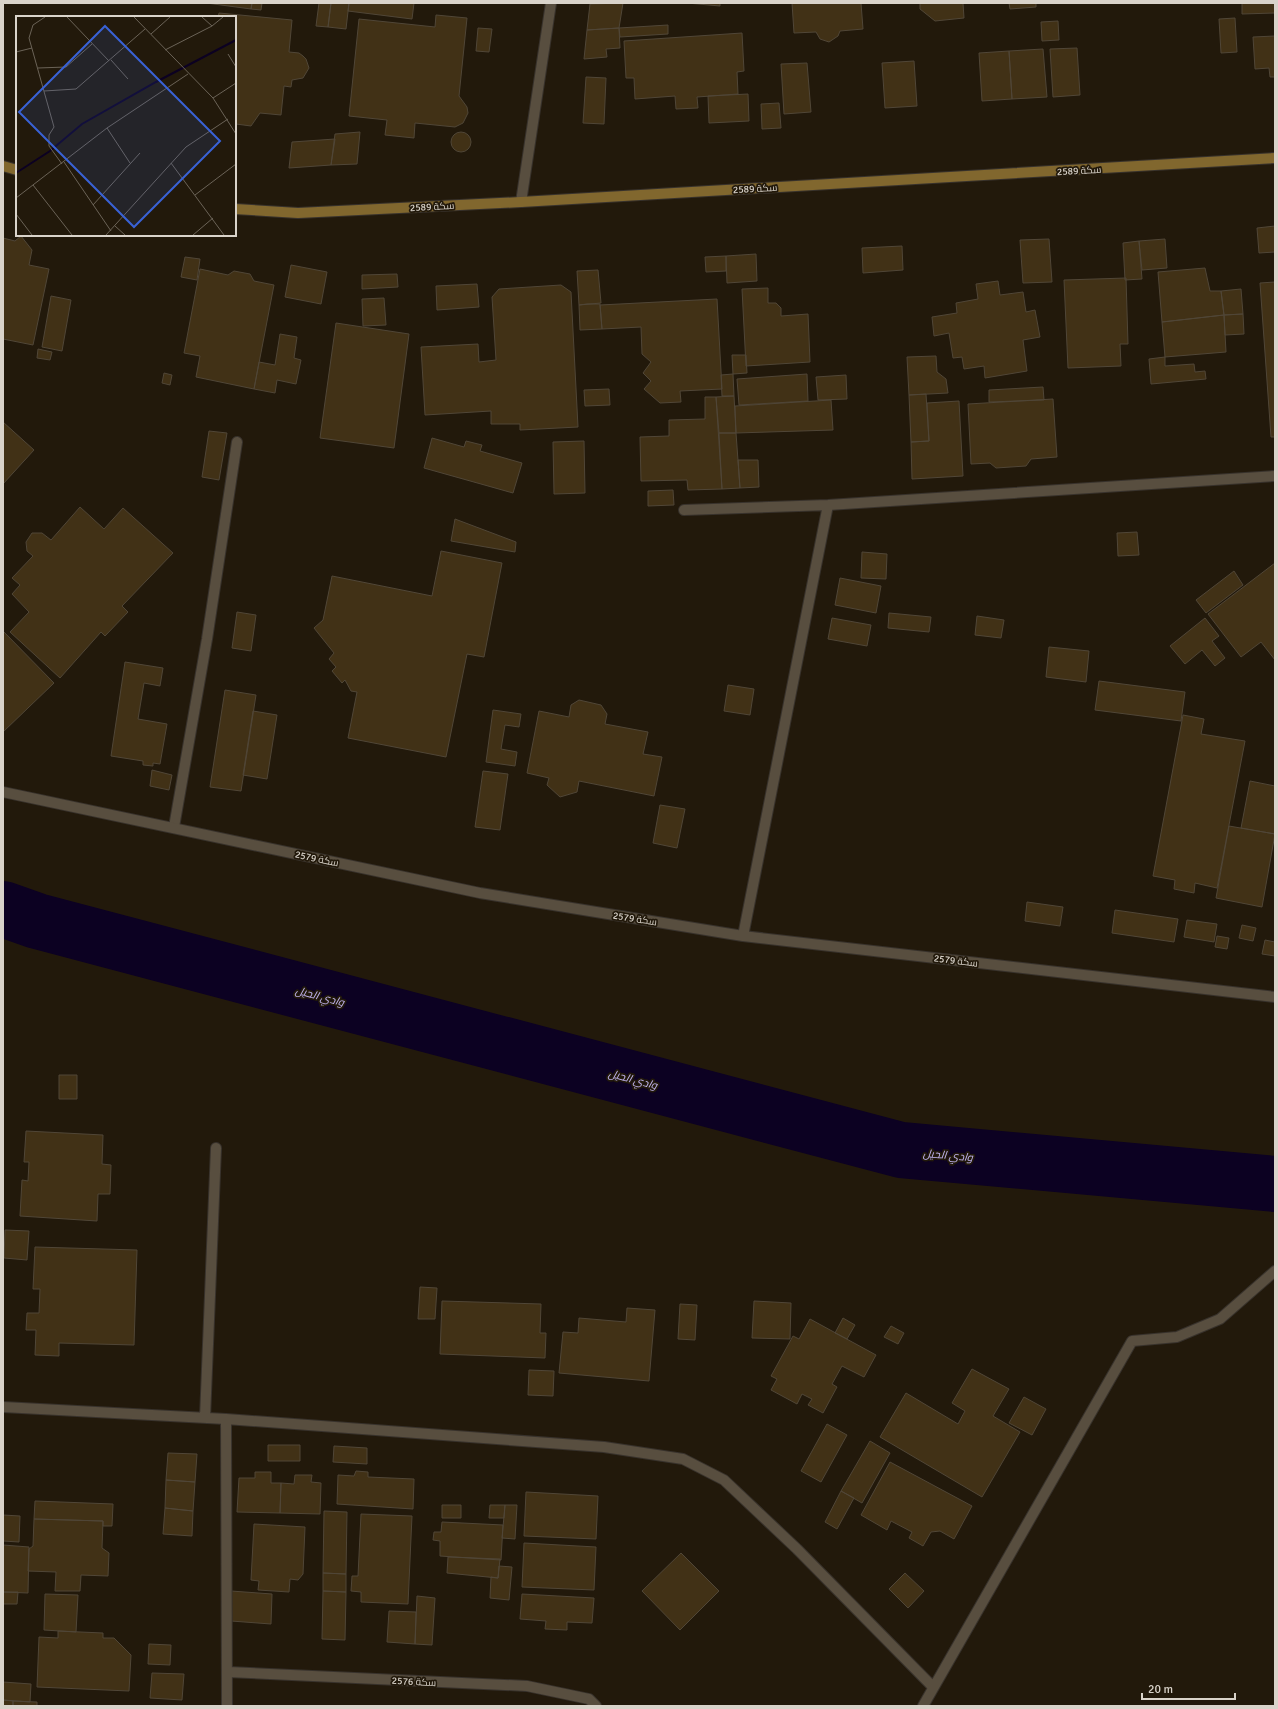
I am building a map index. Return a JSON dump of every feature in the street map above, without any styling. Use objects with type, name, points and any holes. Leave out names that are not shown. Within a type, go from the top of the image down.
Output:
[{"type":"street","points":[[521,202],[551,3]]},
{"type":"street","name":"سكة 2589","points":[[236,209],[298,213],[521,202],[1275,158]]},
{"type":"street","points":[[3,166],[16,170]]},
{"type":"street","points":[[174,827],[207,639],[237,442]]},
{"type":"street","points":[[684,510],[828,505],[1275,476]]},
{"type":"street","points":[[744,936],[828,505]]},
{"type":"street","name":"سكة 2579","points":[[3,792],[480,893],[744,936],[1275,997]]},
{"type":"street","points":[[205,1418],[216,1148]]},
{"type":"street","points":[[923,1706],[1132,1341],[1177,1337],[1220,1319],[1275,1271]]},
{"type":"street","points":[[3,1407],[226,1419],[604,1447],[684,1459],[724,1480],[797,1549],[933,1687]]},
{"type":"street","points":[[226,1419],[227,1706]]},
{"type":"street","name":"سكة 2576","points":[[228,1672],[527,1686],[589,1699],[596,1706]]},
{"type":"building","points":[[206,3],[252,3],[251,9]]},
{"type":"building","points":[[252,3],[262,3],[261,10],[251,9]]},
{"type":"building","points":[[319,3],[331,3],[328,27],[316,26]]},
{"type":"building","points":[[331,3],[349,3],[346,29],[328,27]]},
{"type":"building","points":[[349,3],[414,3],[412,19],[348,11]]},
{"type":"building","points":[[623,3],[619,28],[587,30],[590,4]]},
{"type":"building","points":[[687,3],[720,3],[720,6]]},
{"type":"building","points":[[792,3],[861,3],[863,29],[840,31],[838,36],[829,42],[820,39],[816,32],[794,33]]},
{"type":"building","points":[[920,3],[963,3],[964,18],[935,21],[920,9]]},
{"type":"building","points":[[1009,3],[1036,3],[1036,7],[1010,9]]},
{"type":"building","points":[[1242,3],[1275,3],[1275,13],[1242,14]]},
{"type":"building","points":[[219,13],[292,20],[289,52],[299,53],[303,56],[306,59],[309,68],[303,78],[292,80],[291,87],[284,86],[281,115],[260,113],[251,126],[236,124],[236,16],[218,16]]},
{"type":"building","points":[[436,15],[467,18],[459,96],[467,107],[468,113],[463,123],[455,127],[415,123],[414,138],[385,135],[387,120],[349,116],[359,19],[435,27]]},
{"type":"building","points":[[1235,18],[1237,52],[1221,53],[1219,19]]},
{"type":"building","points":[[1058,21],[1059,40],[1042,41],[1041,22]]},
{"type":"building","points":[[668,25],[668,34],[620,37],[619,28]]},
{"type":"building","points":[[478,28],[492,29],[489,52],[476,51]]},
{"type":"building","points":[[619,28],[620,48],[606,49],[607,57],[584,59],[587,30]]},
{"type":"building","points":[[742,33],[744,71],[737,72],[738,94],[697,97],[698,108],[676,109],[675,96],[635,99],[634,78],[626,78],[624,41]]},
{"type":"building","points":[[1275,36],[1275,77],[1270,77],[1269,68],[1255,69],[1253,37]]},
{"type":"building","points":[[1077,48],[1080,95],[1053,97],[1050,49]]},
{"type":"building","points":[[1043,49],[1047,97],[1012,99],[1009,51]]},
{"type":"building","points":[[1009,51],[1012,99],[982,101],[979,53]]},
{"type":"building","points":[[914,61],[917,106],[885,108],[882,63]]},
{"type":"building","points":[[807,63],[811,112],[784,114],[781,64]]},
{"type":"building","points":[[586,77],[606,78],[604,124],[583,123]]},
{"type":"building","points":[[748,94],[749,121],[709,123],[708,96]]},
{"type":"building","points":[[779,103],[781,128],[762,129],[761,104]]},
{"type":"building","points":[[360,132],[357,164],[331,165],[335,134]]},
{"type":"building","points":[[461,132],[468,135],[471,142],[468,149],[461,152],[454,149],[451,142],[454,135]]},
{"type":"building","points":[[335,139],[331,165],[289,168],[292,142]]},
{"type":"building","points":[[1275,226],[1275,252],[1259,253],[1257,228]]},
{"type":"building","points":[[21,236],[32,250],[29,265],[49,269],[33,345],[3,339],[3,238],[15,241]]},
{"type":"building","points":[[1049,239],[1052,282],[1023,283],[1020,240]]},
{"type":"building","points":[[1165,239],[1167,268],[1142,270],[1139,241]]},
{"type":"building","points":[[1139,241],[1142,279],[1125,280],[1123,243]]},
{"type":"building","points":[[902,246],[903,270],[863,273],[862,248]]},
{"type":"building","points":[[756,254],[757,281],[727,283],[726,256]]},
{"type":"building","points":[[726,256],[726,271],[706,272],[705,257]]},
{"type":"building","points":[[185,257],[200,259],[197,280],[181,277]]},
{"type":"building","points":[[291,265],[327,272],[321,304],[285,297]]},
{"type":"building","points":[[1205,268],[1210,291],[1221,291],[1224,315],[1162,322],[1158,272]]},
{"type":"building","points":[[200,269],[228,275],[234,271],[250,274],[254,281],[274,285],[254,389],[196,377],[200,356],[184,353]]},
{"type":"building","points":[[598,270],[601,303],[579,305],[577,271]]},
{"type":"building","points":[[397,274],[398,287],[362,289],[362,275]]},
{"type":"building","points":[[1126,278],[1128,344],[1120,344],[1121,366],[1068,368],[1064,280]]},
{"type":"building","points":[[998,281],[1000,295],[1023,292],[1026,312],[1035,310],[1040,337],[1023,340],[1027,371],[985,378],[984,366],[964,369],[962,357],[953,358],[949,333],[934,336],[932,317],[957,313],[956,303],[978,299],[976,284]]},
{"type":"building","points":[[1275,282],[1275,437],[1271,437],[1260,283]]},
{"type":"building","points":[[477,284],[479,307],[437,310],[436,286]]},
{"type":"building","points":[[561,285],[571,292],[578,427],[520,430],[520,424],[491,424],[491,411],[425,415],[421,347],[478,344],[479,362],[496,360],[492,297],[499,289]]},
{"type":"building","points":[[768,288],[768,303],[776,303],[781,308],[781,316],[808,314],[810,362],[746,366],[742,289]]},
{"type":"building","points":[[1241,289],[1243,314],[1224,315],[1221,291]]},
{"type":"building","points":[[51,296],[71,300],[62,351],[42,347]]},
{"type":"building","points":[[384,298],[386,325],[363,326],[362,299]]},
{"type":"building","points":[[717,299],[722,389],[680,391],[681,402],[660,403],[644,389],[651,381],[643,373],[651,362],[642,354],[641,327],[602,329],[600,305]]},
{"type":"building","points":[[600,304],[602,329],[580,330],[579,305]]},
{"type":"building","points":[[1243,314],[1244,334],[1225,335],[1224,315]]},
{"type":"building","points":[[1224,315],[1226,352],[1165,357],[1162,322]]},
{"type":"building","points":[[336,323],[409,334],[394,448],[320,438]]},
{"type":"building","points":[[280,334],[297,337],[294,358],[301,360],[296,384],[277,380],[275,393],[254,389],[259,362],[275,365]]},
{"type":"building","points":[[38,349],[52,352],[50,360],[37,358]]},
{"type":"building","points":[[732,355],[746,355],[747,373],[733,374]]},
{"type":"building","points":[[936,356],[937,372],[946,379],[948,393],[909,395],[907,357]]},
{"type":"building","points":[[1165,357],[1165,366],[1194,364],[1195,372],[1205,371],[1206,379],[1151,384],[1149,359]]},
{"type":"building","points":[[164,373],[172,375],[170,385],[162,383]]},
{"type":"building","points":[[733,374],[734,396],[722,396],[721,375]]},
{"type":"building","points":[[807,374],[808,401],[739,405],[737,379]]},
{"type":"building","points":[[846,375],[847,399],[818,400],[816,377]]},
{"type":"building","points":[[1043,387],[1044,400],[989,402],[989,390]]},
{"type":"building","points":[[609,389],[610,405],[585,406],[584,390]]},
{"type":"building","points":[[926,394],[929,441],[911,442],[909,395]]},
{"type":"building","points":[[734,396],[736,433],[719,433],[716,397]]},
{"type":"building","points":[[705,397],[716,397],[722,489],[688,490],[687,480],[641,481],[640,437],[669,436],[669,420],[705,419]]},
{"type":"building","points":[[1053,399],[1057,457],[1031,459],[1026,466],[996,468],[990,463],[971,464],[968,404]]},
{"type":"building","points":[[831,400],[833,430],[736,433],[735,406]]},
{"type":"building","points":[[959,401],[963,476],[912,479],[911,442],[929,441],[927,403]]},
{"type":"building","points":[[3,422],[34,450],[3,484]]},
{"type":"building","points":[[209,431],[227,433],[219,480],[202,477]]},
{"type":"building","points":[[719,433],[736,433],[740,488],[722,489]]},
{"type":"building","points":[[432,438],[464,447],[466,441],[482,445],[480,451],[522,463],[513,493],[424,468]]},
{"type":"building","points":[[584,441],[585,493],[554,494],[553,442]]},
{"type":"building","points":[[738,460],[758,460],[759,487],[740,488]]},
{"type":"building","points":[[673,490],[674,505],[648,506],[648,491]]},
{"type":"building","points":[[80,507],[104,529],[123,508],[173,553],[122,606],[128,612],[105,636],[101,632],[60,678],[10,632],[29,612],[12,594],[20,585],[12,578],[33,556],[27,551],[26,542],[32,533],[42,533],[51,540]]},
{"type":"building","points":[[455,519],[516,542],[515,552],[451,541]]},
{"type":"building","points":[[1137,532],[1139,555],[1118,556],[1117,533]]},
{"type":"building","points":[[441,551],[502,563],[484,657],[467,654],[446,757],[348,738],[357,692],[351,691],[345,680],[342,683],[332,671],[336,667],[329,659],[334,653],[314,628],[323,620],[332,576],[432,596]]},
{"type":"building","points":[[862,552],[887,554],[886,579],[861,578]]},
{"type":"building","points":[[1275,563],[1275,660],[1261,642],[1241,657],[1208,614]]},
{"type":"building","points":[[1234,571],[1243,585],[1206,613],[1196,600]]},
{"type":"building","points":[[840,578],[881,586],[876,613],[835,605]]},
{"type":"building","points":[[237,612],[256,615],[251,651],[232,648]]},
{"type":"building","points":[[889,613],[931,617],[929,632],[888,628]]},
{"type":"building","points":[[977,616],[1004,620],[1001,638],[975,635]]},
{"type":"building","points":[[832,618],[871,625],[867,646],[828,639]]},
{"type":"building","points":[[1205,618],[1219,636],[1212,641],[1225,658],[1215,666],[1202,650],[1185,664],[1170,646]]},
{"type":"building","points":[[3,631],[54,683],[3,732]]},
{"type":"building","points":[[1049,647],[1089,651],[1086,682],[1046,677]]},
{"type":"building","points":[[125,662],[163,668],[160,686],[144,683],[138,719],[167,724],[160,764],[153,763],[153,766],[143,765],[143,761],[111,756]]},
{"type":"building","points":[[1099,681],[1185,692],[1181,721],[1095,710]]},
{"type":"building","points":[[728,685],[754,689],[750,715],[724,711]]},
{"type":"building","points":[[225,690],[256,695],[241,791],[210,787]]},
{"type":"building","points":[[579,700],[601,705],[607,714],[605,724],[648,732],[643,754],[662,757],[654,796],[579,781],[577,792],[560,797],[547,785],[549,778],[527,773],[539,711],[569,717],[571,705]]},
{"type":"building","points":[[493,710],[521,714],[519,727],[505,725],[501,749],[517,752],[515,766],[486,762]]},
{"type":"building","points":[[253,711],[277,715],[267,779],[243,775]]},
{"type":"building","points":[[1183,715],[1204,719],[1201,734],[1245,741],[1217,888],[1195,883],[1194,893],[1174,889],[1175,880],[1153,876]]},
{"type":"building","points":[[152,770],[172,775],[169,790],[150,786]]},
{"type":"building","points":[[483,771],[508,774],[500,830],[475,827]]},
{"type":"building","points":[[1250,781],[1275,786],[1275,834],[1241,828]]},
{"type":"building","points":[[660,805],[685,809],[677,848],[653,843]]},
{"type":"building","points":[[1229,826],[1275,834],[1262,907],[1216,898]]},
{"type":"building","points":[[1027,902],[1063,907],[1060,926],[1025,921]]},
{"type":"building","points":[[1115,910],[1178,919],[1174,942],[1112,933]]},
{"type":"building","points":[[1187,920],[1217,924],[1214,942],[1184,937]]},
{"type":"building","points":[[1242,925],[1256,928],[1253,941],[1239,938]]},
{"type":"building","points":[[1217,936],[1229,938],[1227,949],[1215,947]]},
{"type":"building","points":[[1265,940],[1275,942],[1275,956],[1262,954]]},
{"type":"building","points":[[59,1075],[77,1075],[77,1099],[59,1099]]},
{"type":"building","points":[[26,1131],[103,1135],[102,1164],[111,1165],[110,1194],[98,1194],[97,1221],[20,1216],[22,1180],[28,1181],[29,1162],[24,1162]]},
{"type":"building","points":[[5,1230],[29,1231],[27,1260],[4,1258]]},
{"type":"building","points":[[35,1247],[137,1250],[134,1345],[59,1343],[59,1356],[35,1355],[36,1330],[26,1330],[27,1313],[39,1313],[40,1289],[33,1289]]},
{"type":"building","points":[[420,1287],[437,1288],[435,1319],[418,1319]]},
{"type":"building","points":[[442,1301],[541,1304],[540,1333],[546,1333],[545,1358],[440,1354]]},
{"type":"building","points":[[754,1301],[791,1303],[790,1339],[752,1338]]},
{"type":"building","points":[[680,1304],[697,1305],[695,1340],[678,1339]]},
{"type":"building","points":[[627,1308],[655,1310],[649,1381],[559,1373],[563,1332],[578,1333],[579,1318],[626,1322]]},
{"type":"building","points":[[843,1318],[855,1325],[847,1339],[835,1333]]},
{"type":"building","points":[[810,1319],[876,1355],[864,1377],[842,1366],[832,1384],[837,1387],[823,1413],[808,1405],[812,1399],[802,1394],[797,1404],[771,1390],[777,1379],[771,1376],[793,1336],[799,1339]]},
{"type":"building","points":[[891,1326],[904,1333],[898,1344],[884,1337]]},
{"type":"building","points":[[972,1369],[1009,1389],[993,1416],[1020,1432],[982,1497],[880,1437],[906,1393],[958,1424],[965,1411],[952,1403]]},
{"type":"building","points":[[529,1370],[554,1371],[553,1396],[528,1395]]},
{"type":"building","points":[[1024,1397],[1046,1409],[1032,1435],[1009,1423]]},
{"type":"building","points":[[827,1424],[847,1435],[821,1482],[801,1471]]},
{"type":"building","points":[[870,1441],[890,1453],[862,1503],[841,1491]]},
{"type":"building","points":[[268,1445],[300,1445],[300,1461],[268,1461]]},
{"type":"building","points":[[334,1446],[367,1448],[367,1464],[333,1462]]},
{"type":"building","points":[[168,1453],[197,1454],[195,1482],[166,1480]]},
{"type":"building","points":[[890,1462],[972,1506],[954,1539],[940,1531],[931,1532],[923,1546],[909,1538],[912,1532],[891,1521],[887,1530],[861,1515]]},
{"type":"building","points":[[356,1471],[368,1472],[368,1477],[414,1479],[413,1509],[337,1504],[338,1475],[354,1476]]},
{"type":"building","points":[[255,1472],[271,1472],[271,1483],[281,1483],[280,1513],[237,1512],[239,1478],[255,1478]]},
{"type":"building","points":[[295,1475],[312,1475],[311,1482],[321,1483],[320,1514],[280,1513],[281,1483],[294,1484]]},
{"type":"building","points":[[166,1480],[195,1482],[193,1511],[165,1508]]},
{"type":"building","points":[[841,1491],[854,1498],[837,1529],[825,1522]]},
{"type":"building","points":[[526,1492],[598,1496],[596,1539],[524,1536]]},
{"type":"building","points":[[35,1501],[113,1504],[112,1526],[103,1526],[103,1521],[34,1519]]},
{"type":"building","points":[[442,1505],[461,1505],[461,1518],[442,1518]]},
{"type":"building","points":[[490,1505],[505,1505],[504,1518],[489,1518]]},
{"type":"building","points":[[505,1505],[517,1505],[515,1539],[502,1538]]},
{"type":"building","points":[[165,1508],[193,1511],[192,1536],[163,1534]]},
{"type":"building","points":[[324,1511],[347,1512],[346,1574],[323,1573]]},
{"type":"building","points":[[361,1514],[412,1516],[408,1604],[361,1602],[361,1592],[351,1591],[352,1576],[358,1576]]},
{"type":"building","points":[[3,1515],[20,1516],[19,1542],[3,1541]]},
{"type":"building","points":[[34,1519],[103,1521],[102,1548],[109,1553],[108,1576],[81,1575],[80,1591],[55,1591],[56,1572],[28,1571],[29,1549],[33,1546]]},
{"type":"building","points":[[442,1522],[503,1525],[501,1560],[440,1556],[440,1541],[433,1540],[434,1532],[441,1532]]},
{"type":"building","points":[[254,1524],[305,1527],[303,1574],[298,1580],[290,1579],[289,1592],[258,1590],[259,1581],[251,1580]]},
{"type":"building","points":[[524,1543],[596,1547],[594,1590],[522,1587]]},
{"type":"building","points":[[3,1545],[29,1547],[28,1593],[3,1592]]},
{"type":"building","points":[[681,1553],[719,1591],[680,1630],[642,1591]]},
{"type":"building","points":[[448,1557],[500,1559],[498,1578],[447,1573]]},
{"type":"building","points":[[499,1566],[512,1567],[509,1600],[490,1598],[491,1577],[498,1578]]},
{"type":"building","points":[[323,1573],[346,1574],[346,1592],[323,1591]]},
{"type":"building","points":[[905,1573],[924,1591],[908,1608],[889,1589]]},
{"type":"building","points":[[231,1591],[272,1594],[271,1624],[231,1621]]},
{"type":"building","points":[[323,1591],[346,1592],[345,1640],[322,1639]]},
{"type":"building","points":[[3,1592],[18,1592],[17,1604],[3,1604]]},
{"type":"building","points":[[45,1594],[78,1595],[76,1632],[44,1630]]},
{"type":"building","points":[[522,1594],[594,1598],[592,1623],[567,1622],[567,1630],[545,1629],[546,1621],[520,1619]]},
{"type":"building","points":[[417,1596],[435,1598],[432,1645],[415,1644]]},
{"type":"building","points":[[389,1611],[416,1612],[415,1644],[387,1642]]},
{"type":"building","points":[[58,1631],[103,1633],[103,1638],[114,1638],[131,1655],[129,1691],[37,1687],[39,1637],[58,1638]]},
{"type":"building","points":[[149,1644],[171,1645],[170,1665],[148,1664]]},
{"type":"building","points":[[152,1673],[184,1674],[182,1700],[150,1698]]},
{"type":"building","points":[[3,1682],[31,1684],[30,1702],[3,1700]]},
{"type":"building","points":[[3,1700],[13,1701],[13,1706],[3,1706]]},
{"type":"building","points":[[13,1701],[37,1702],[37,1706],[13,1706]]},
{"type":"waterway","name":"وادي الحيل","points":[[3,909],[37,921],[901,1150],[1275,1184]]}]
